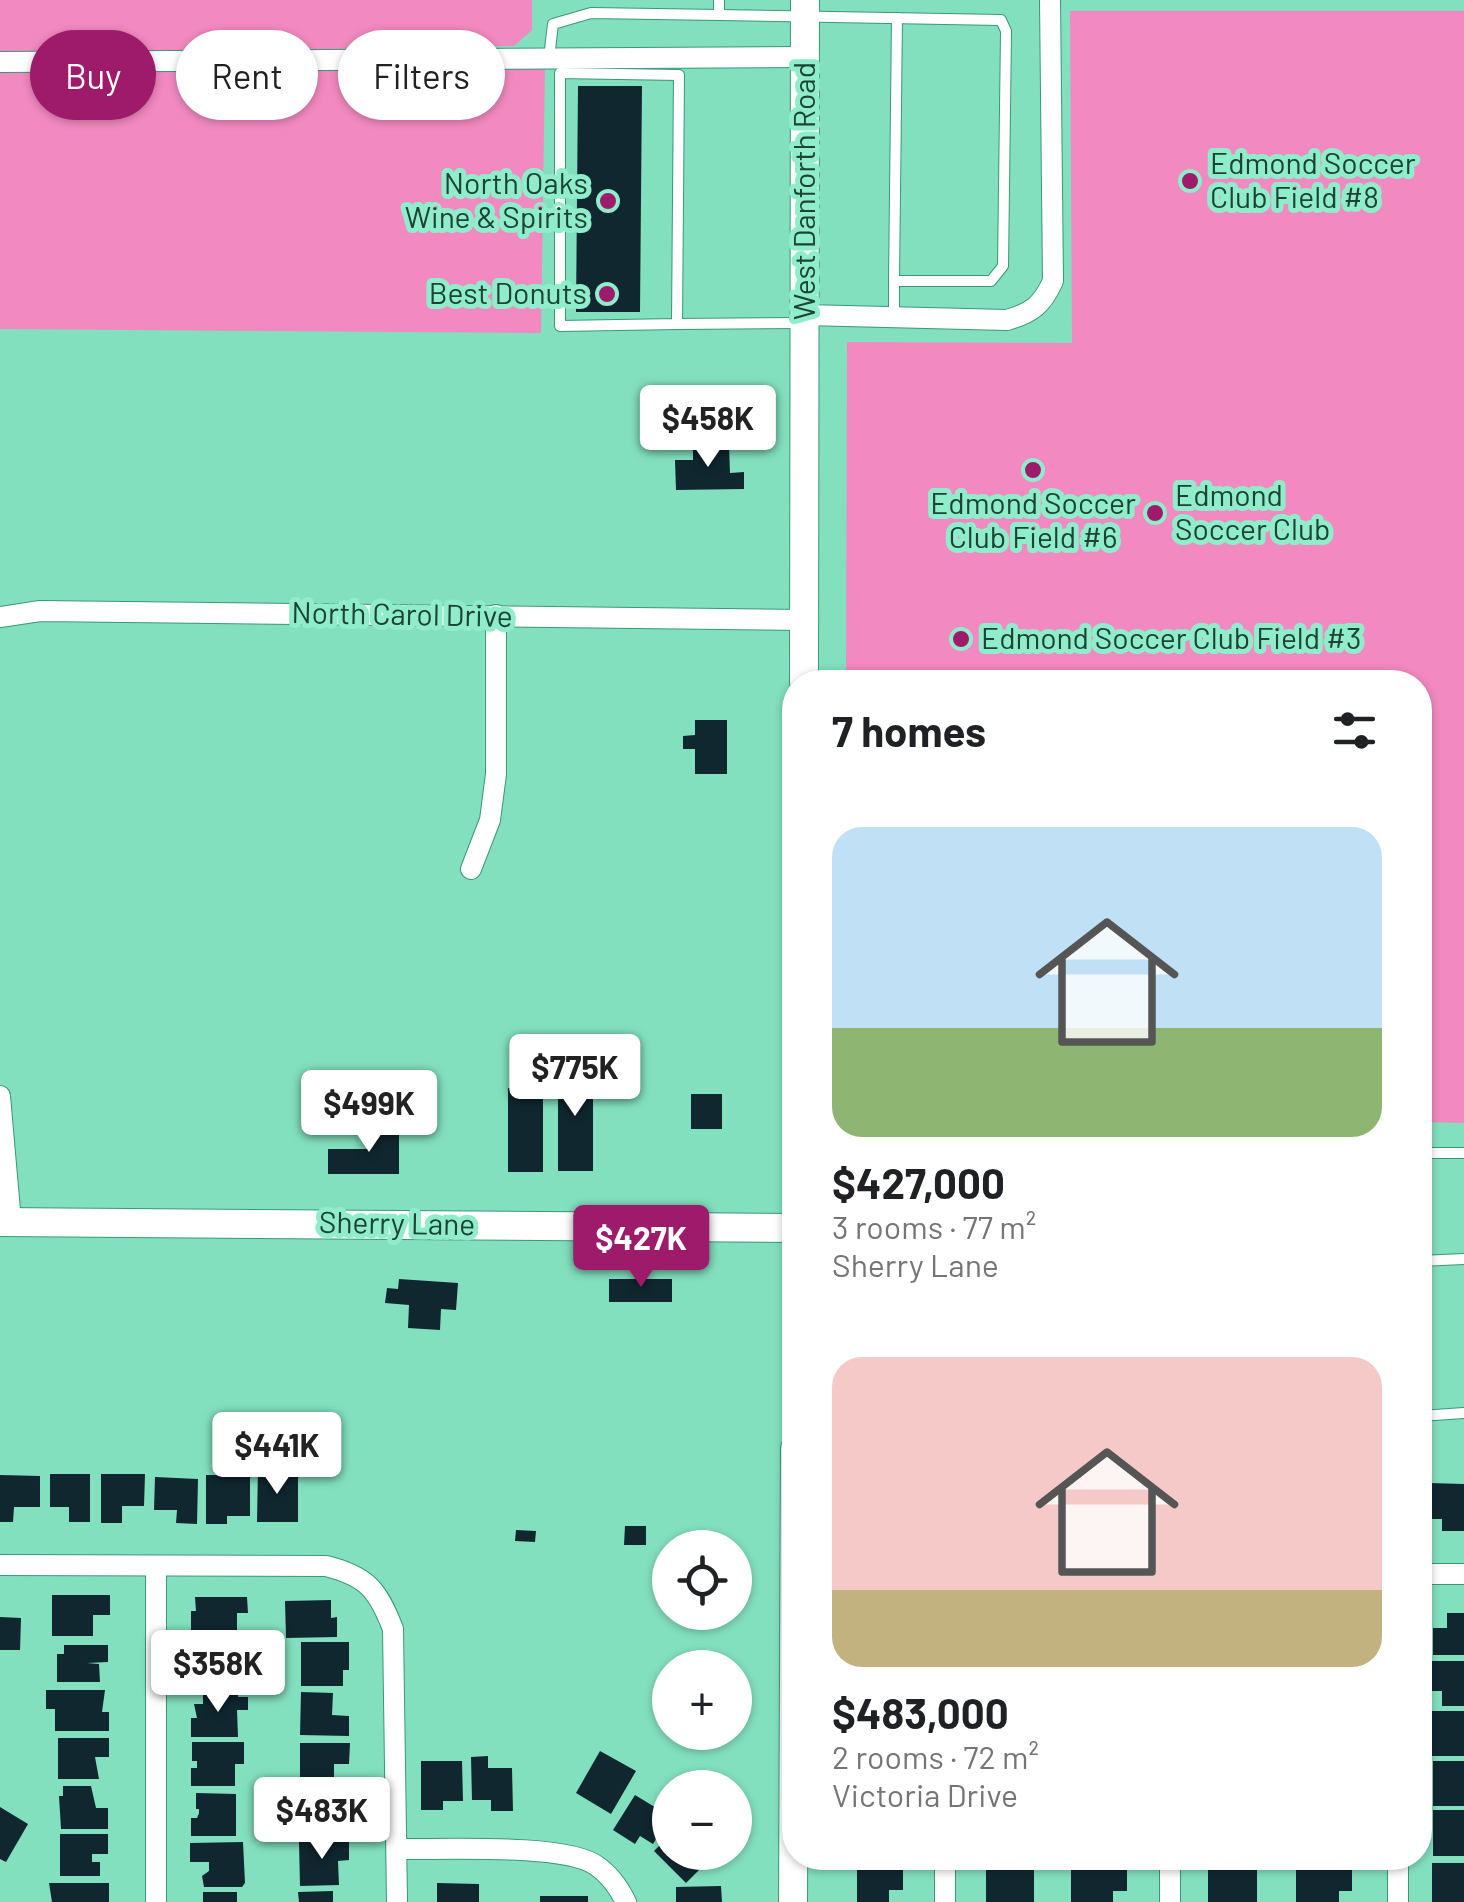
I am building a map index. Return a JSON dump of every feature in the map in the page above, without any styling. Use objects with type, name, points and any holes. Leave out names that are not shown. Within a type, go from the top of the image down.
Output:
[{"type":"main road","name":"West Danforth Road","points":[[804,670],[805,9]]},
{"type":"main road","name":"Sherry Lane","points":[[5,1222],[782,1228]]},
{"type":"main road","points":[[793,1870],[793,1902]]},
{"type":"street","points":[[805,319],[894,316],[1007,320],[1029,314],[1044,301],[1053,281],[1050,0]]},
{"type":"street","points":[[0,62],[805,57]]},
{"type":"street","name":"North Carol Drive","points":[[0,617],[40,611],[804,620]]},
{"type":"street","points":[[471,869],[490,820],[496,774],[496,616]]},
{"type":"street","points":[[0,1096],[5,1222]]},
{"type":"street","points":[[0,1565],[326,1566],[351,1572],[368,1583],[393,1629],[397,1902]]},
{"type":"street","points":[[156,1566],[156,1902]]},
{"type":"street","points":[[1432,1574],[1464,1574]]},
{"type":"street","points":[[397,1849],[555,1853],[595,1864],[618,1887],[626,1902]]},
{"type":"street","points":[[945,1870],[945,1902]]},
{"type":"street","points":[[1170,1870],[1170,1902]]},
{"type":"street","points":[[1398,1870],[1398,1902]]},
{"type":"lane","points":[[719,0],[720,16]]},
{"type":"lane","points":[[548,59],[553,24],[591,13],[720,16],[805,9],[897,18],[1001,20],[1006,31],[1002,266],[991,281],[894,281]]},
{"type":"lane","points":[[894,316],[897,18]]},
{"type":"lane","points":[[676,324],[679,75],[560,73],[560,326],[676,324],[805,319]]},
{"type":"lane","points":[[1432,1154],[1464,1153]]},
{"type":"lane","points":[[1432,1260],[1464,1259]]},
{"type":"lane","points":[[1432,1415],[1464,1413]]},
{"type":"shaded area","points":[[0,0],[532,0],[532,30],[514,46],[505,46],[505,30],[338,30],[338,49],[318,49],[318,30],[176,30],[176,120],[318,120],[318,55],[338,56],[338,120],[505,120],[505,62],[545,64],[541,333],[0,329]]},
{"type":"shaded area","name":"Edmond Soccer Club","points":[[1070,11],[1464,11],[1464,1123],[1432,1122],[1432,670],[846,670],[847,342],[1072,343]]},
{"type":"building","points":[[578,86],[642,86],[640,312],[576,312]]},
{"type":"building","points":[[729,445],[730,473],[744,472],[744,489],[676,490],[675,460],[693,460],[693,446]]},
{"type":"building","points":[[695,720],[727,720],[727,774],[695,774],[695,749],[683,749],[683,736],[695,735]]},
{"type":"building","points":[[558,1067],[593,1067],[593,1171],[558,1171]]},
{"type":"building","points":[[508,1088],[543,1088],[543,1172],[508,1172]]},
{"type":"building","points":[[691,1094],[722,1094],[722,1129],[691,1129]]},
{"type":"building","points":[[368,1126],[399,1126],[399,1174],[328,1174],[328,1149],[368,1149]]},
{"type":"building","points":[[399,1279],[458,1283],[456,1310],[441,1309],[440,1330],[408,1328],[409,1305],[385,1303],[387,1288],[398,1289]]},
{"type":"building","points":[[609,1279],[672,1279],[672,1302],[609,1302]]},
{"type":"building","points":[[258,1467],[275,1467],[275,1474],[298,1475],[298,1522],[257,1522]]},
{"type":"building","points":[[50,1474],[90,1474],[90,1522],[69,1522],[69,1507],[50,1507]]},
{"type":"building","points":[[101,1474],[145,1474],[144,1506],[122,1506],[122,1523],[101,1523]]},
{"type":"building","points":[[0,1475],[40,1476],[40,1507],[14,1507],[13,1522],[0,1522]]},
{"type":"building","points":[[206,1475],[250,1475],[250,1516],[227,1516],[227,1524],[206,1524]]},
{"type":"building","points":[[155,1477],[198,1479],[197,1524],[176,1523],[177,1510],[154,1510]]},
{"type":"building","points":[[1432,1483],[1464,1484],[1464,1531],[1442,1531],[1442,1519],[1432,1519]]},
{"type":"building","points":[[625,1526],[646,1526],[646,1545],[624,1545]]},
{"type":"building","points":[[516,1530],[536,1531],[535,1542],[515,1541]]},
{"type":"building","points":[[52,1595],[110,1595],[110,1615],[93,1615],[93,1636],[52,1636]]},
{"type":"building","points":[[195,1597],[247,1597],[248,1613],[237,1613],[237,1637],[191,1637]]},
{"type":"building","points":[[331,1600],[331,1618],[337,1617],[337,1637],[286,1638],[285,1601]]},
{"type":"building","points":[[1447,1613],[1464,1613],[1464,1655],[1433,1655],[1433,1628],[1447,1628]]},
{"type":"building","points":[[0,1617],[21,1618],[20,1650],[0,1650]]},
{"type":"building","points":[[301,1642],[349,1642],[349,1670],[343,1670],[343,1686],[301,1686]]},
{"type":"building","points":[[192,1644],[239,1644],[239,1687],[199,1687],[198,1671],[208,1671],[211,1664],[192,1664]]},
{"type":"building","points":[[64,1645],[108,1645],[108,1662],[87,1663],[99,1664],[100,1682],[57,1682],[57,1654],[64,1654]]},
{"type":"building","points":[[1432,1661],[1464,1661],[1464,1706],[1442,1706],[1442,1691],[1432,1691]]},
{"type":"building","points":[[46,1690],[105,1690],[102,1712],[109,1712],[109,1731],[55,1731],[55,1709],[46,1709]]},
{"type":"building","points":[[238,1692],[238,1697],[248,1697],[248,1710],[237,1710],[238,1737],[191,1737],[191,1718],[197,1718],[194,1704],[203,1704],[203,1693]]},
{"type":"building","points":[[301,1692],[333,1693],[332,1715],[349,1716],[349,1736],[300,1735]]},
{"type":"building","points":[[1432,1711],[1464,1711],[1464,1756],[1432,1756]]},
{"type":"building","points":[[58,1738],[109,1738],[109,1757],[95,1757],[99,1779],[58,1779]]},
{"type":"building","points":[[192,1742],[244,1742],[244,1764],[235,1764],[235,1786],[191,1786],[191,1768],[197,1768],[197,1761],[192,1761]]},
{"type":"building","points":[[300,1743],[350,1743],[349,1764],[334,1764],[334,1785],[300,1784]]},
{"type":"building","points":[[600,1751],[636,1771],[611,1814],[576,1793]]},
{"type":"building","points":[[488,1756],[488,1768],[512,1768],[513,1811],[491,1811],[491,1800],[472,1800],[471,1757]]},
{"type":"building","points":[[421,1761],[462,1761],[463,1801],[443,1801],[443,1810],[421,1810]]},
{"type":"building","points":[[1433,1761],[1464,1761],[1464,1806],[1433,1806]]},
{"type":"building","points":[[63,1786],[91,1786],[96,1808],[108,1808],[108,1829],[61,1829],[59,1796],[63,1796]]},
{"type":"building","points":[[340,1791],[341,1815],[349,1815],[349,1835],[305,1836],[304,1792]]},
{"type":"building","points":[[196,1793],[236,1794],[236,1836],[191,1836],[191,1818],[197,1818],[199,1813]]},
{"type":"building","points":[[635,1795],[652,1805],[652,1843],[640,1836],[635,1844],[613,1830]]},
{"type":"building","points":[[0,1807],[28,1824],[6,1862],[0,1859]]},
{"type":"building","points":[[1433,1810],[1464,1810],[1464,1856],[1433,1856]]},
{"type":"building","points":[[60,1834],[108,1834],[108,1854],[92,1854],[92,1862],[100,1862],[100,1876],[60,1876]]},
{"type":"building","points":[[349,1841],[349,1860],[338,1861],[339,1885],[300,1886],[299,1842]]},
{"type":"building","points":[[243,1842],[242,1887],[204,1887],[202,1876],[209,1871],[209,1862],[190,1862],[190,1843]]},
{"type":"building","points":[[1432,1863],[1464,1863],[1464,1902],[1432,1902]]},
{"type":"building","points":[[673,1870],[699,1870],[686,1883]]},
{"type":"building","points":[[857,1870],[903,1870],[903,1890],[889,1890],[889,1902],[857,1902]]},
{"type":"building","points":[[986,1870],[1034,1870],[1034,1902],[986,1902]]},
{"type":"building","points":[[1071,1870],[1127,1870],[1127,1891],[1113,1891],[1113,1902],[1071,1902]]},
{"type":"building","points":[[1208,1870],[1257,1870],[1257,1902],[1208,1902]]},
{"type":"building","points":[[1296,1870],[1352,1870],[1352,1891],[1339,1891],[1339,1902],[1296,1902]]},
{"type":"building","points":[[49,1883],[109,1883],[109,1902],[52,1902]]},
{"type":"building","points":[[437,1883],[479,1884],[479,1902],[437,1902]]},
{"type":"building","points":[[721,1886],[722,1902],[676,1902],[676,1887]]},
{"type":"building","points":[[333,1891],[333,1902],[299,1902],[298,1892]]},
{"type":"building","points":[[203,1892],[237,1892],[237,1902],[203,1902]]},
{"type":"building","points":[[540,1896],[588,1896],[588,1902],[540,1902]]},
{"type":"place","name":"Edmond Soccer Club Field #8","points":[[1190,181]]},
{"type":"place","name":"North Oaks Wine & Spirits","points":[[608,201]]},
{"type":"place","name":"Best Donuts","points":[[607,294]]},
{"type":"place","name":"Edmond Soccer Club Field #6","points":[[1033,470]]},
{"type":"place","name":"Edmond Soccer Club","points":[[1155,513]]},
{"type":"place","name":"Edmond Soccer Club Field #3","points":[[961,639]]}]
